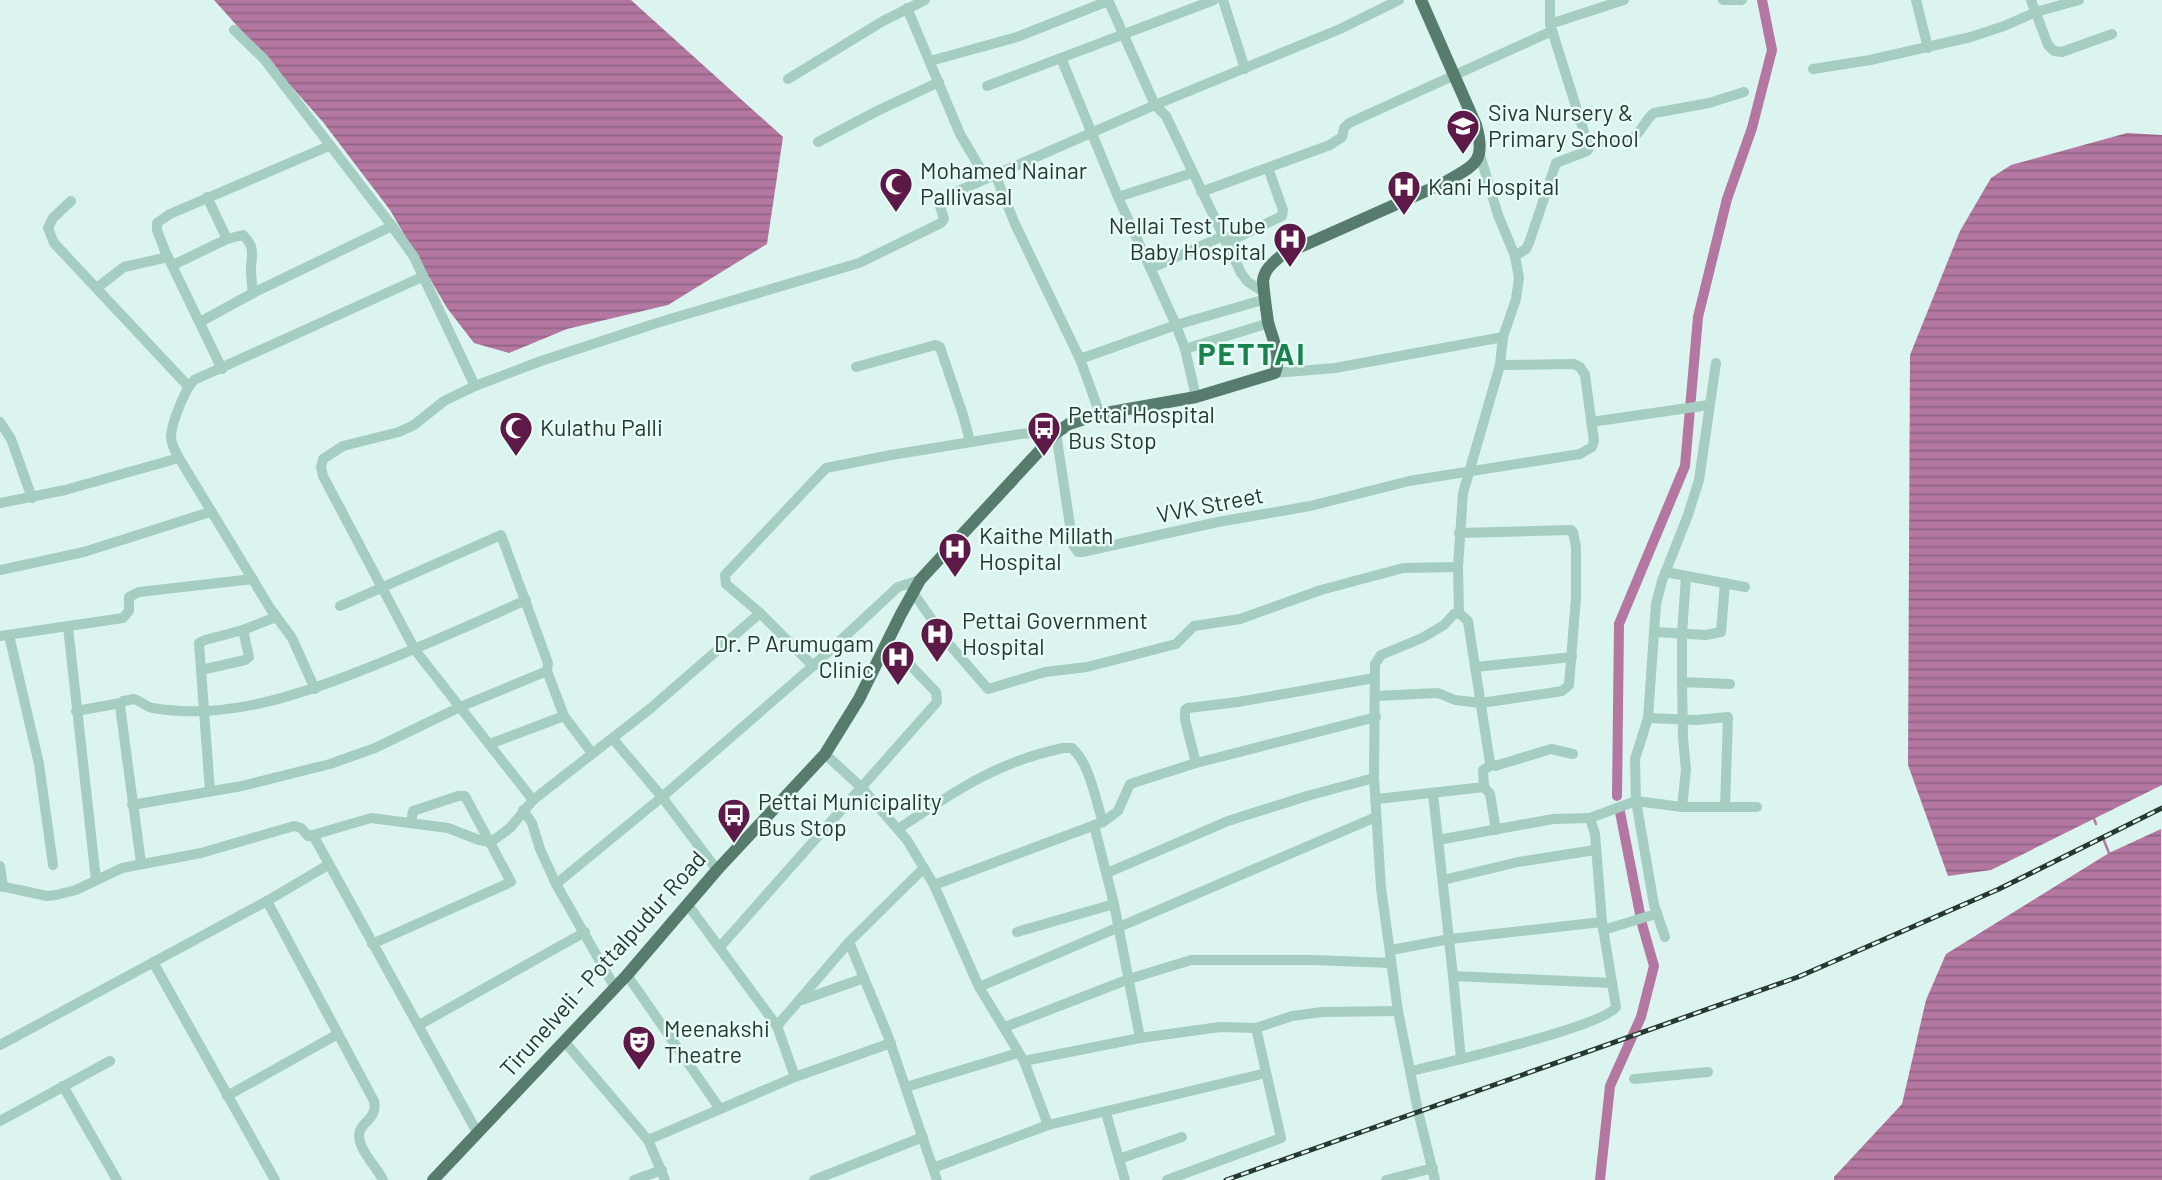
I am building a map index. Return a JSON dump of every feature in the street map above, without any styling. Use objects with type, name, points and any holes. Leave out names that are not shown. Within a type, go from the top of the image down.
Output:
[{"type":"main road","points":[[1275,373],[1278,366],[1277,352],[1269,323],[1264,274],[1282,255],[1444,183],[1469,169],[1480,155],[1482,145],[1476,125],[1421,0]]},
{"type":"main road","name":"Tirunelveli - Pottalpudur Road","points":[[433,1180],[627,975],[717,870],[825,754],[859,699],[920,580],[1053,437],[1069,424],[1100,414],[1196,397],[1275,373]]},
{"type":"street","points":[[788,79],[903,6],[925,0]]},
{"type":"street","points":[[930,61],[1017,37],[1108,0],[1155,105],[1166,116],[1244,277],[1265,296]]},
{"type":"street","points":[[987,86],[1214,0]]},
{"type":"street","points":[[1223,0],[1245,69]]},
{"type":"street","points":[[533,800],[415,650],[323,476],[323,459],[343,446],[399,432],[414,425],[444,401],[541,361],[746,295],[850,265],[888,250],[941,223],[944,219],[939,203],[942,198],[1155,105],[1340,29],[1399,0]]},
{"type":"street","points":[[1515,256],[1526,250],[1530,243],[1556,163],[1587,151],[1551,28],[1550,0]]},
{"type":"street","points":[[1201,192],[1330,145],[1342,137],[1344,128],[1349,123],[1454,76],[1551,28],[1624,0]]},
{"type":"street","points":[[1723,0],[1742,0]]},
{"type":"street","points":[[1916,0],[1928,48]]},
{"type":"street","points":[[2031,0],[2048,45],[2057,52],[2112,34]]},
{"type":"street","points":[[1813,69],[1928,48],[1993,30],[2049,4],[2079,0]]},
{"type":"street","points":[[903,6],[930,61],[960,134],[990,176],[1015,224],[1080,359],[1100,414]]},
{"type":"street","points":[[233,30],[264,59],[311,117],[329,146],[362,184],[372,203],[414,257],[475,386]]},
{"type":"street","points":[[1061,58],[1118,197],[1176,325],[1185,349],[1196,397]]},
{"type":"street","points":[[818,142],[939,82]]},
{"type":"street","points":[[1587,144],[1629,139],[1635,137],[1654,113],[1709,103],[1744,92]]},
{"type":"street","points":[[222,369],[157,230],[157,223],[161,218],[207,197],[329,146]]},
{"type":"street","points":[[1480,155],[1498,215],[1515,256],[1519,286],[1503,337],[1500,365],[1463,493],[1459,533],[1459,613],[1468,621],[1489,761],[1492,765]]},
{"type":"street","points":[[1152,268],[1282,216],[1283,209],[1268,168]]},
{"type":"street","points":[[1118,197],[1192,173]]},
{"type":"street","points":[[207,197],[227,239]]},
{"type":"street","points":[[71,201],[53,218],[48,228],[50,236],[188,386]]},
{"type":"street","points":[[200,322],[253,293],[392,226]]},
{"type":"street","points":[[98,288],[124,267],[171,261],[243,235],[254,254],[251,270],[253,293]]},
{"type":"street","points":[[315,689],[292,638],[210,512],[179,458],[171,437],[188,386],[194,380],[422,277]]},
{"type":"street","points":[[1080,359],[1265,296]]},
{"type":"street","points":[[1185,349],[1269,323]]},
{"type":"street","points":[[1275,373],[1335,368],[1503,337]]},
{"type":"street","points":[[856,367],[936,345],[940,347],[970,441]]},
{"type":"street","points":[[1665,937],[1653,916],[1636,801],[1635,759],[1648,718],[1656,604],[1699,480],[1716,363]]},
{"type":"street","points":[[1469,471],[1587,451],[1594,441],[1587,380],[1580,366],[1500,365]]},
{"type":"street","points":[[1591,422],[1709,405]]},
{"type":"street","points":[[0,422],[12,439],[32,498]]},
{"type":"street","points":[[813,666],[760,613],[726,584],[725,575],[820,472],[826,468],[970,441],[1031,433],[1053,437]]},
{"type":"street","name":"VVK Street","points":[[1053,437],[1073,545],[1078,552],[1218,522],[1310,506],[1409,481],[1469,471]]},
{"type":"street","points":[[0,503],[32,498],[179,458]]},
{"type":"street","points":[[0,570],[84,552],[210,512]]},
{"type":"street","points":[[1376,696],[1438,693],[1455,700],[1481,703],[1562,691],[1569,685],[1576,597],[1576,547],[1573,532],[1557,530],[1459,533]]},
{"type":"street","points":[[340,606],[501,535],[548,663],[547,671],[564,716],[592,753]]},
{"type":"street","points":[[912,592],[954,651],[988,689],[1045,672],[1087,667],[1166,647],[1179,643],[1194,626],[1240,619],[1321,590],[1403,568],[1458,567]]},
{"type":"street","points":[[1665,572],[1745,587]]},
{"type":"street","points":[[1682,807],[1686,770],[1682,720],[1682,634],[1686,576]]},
{"type":"street","points":[[53,865],[39,764],[4,635],[123,618],[129,611],[129,597],[139,592],[253,579]]},
{"type":"street","points":[[555,884],[662,797],[813,666],[898,587],[920,580]]},
{"type":"street","points":[[1654,632],[1711,635],[1721,632],[1725,583]]},
{"type":"street","points":[[76,710],[134,699],[150,708],[179,711],[257,704],[315,689],[415,650],[526,600]]},
{"type":"street","points":[[0,866],[2,887],[47,896],[76,890],[122,868],[201,853],[294,826],[301,828],[308,835],[313,835],[371,818],[448,828],[491,842],[510,828],[533,800],[652,708],[760,613]]},
{"type":"street","points":[[1435,1180],[1398,1011],[1381,888],[1374,778],[1374,664],[1381,655],[1422,638],[1459,613]]},
{"type":"street","points":[[210,791],[206,710],[198,643],[276,617]]},
{"type":"street","points":[[68,627],[96,880]]},
{"type":"street","points":[[201,670],[245,660],[249,656],[243,630]]},
{"type":"street","points":[[720,947],[933,707],[938,697],[932,686],[888,642]]},
{"type":"street","points":[[1475,667],[1572,657]]},
{"type":"street","points":[[132,805],[242,786],[341,760],[407,734],[460,706],[547,671]]},
{"type":"street","points":[[1196,764],[1185,720],[1185,710],[1188,708],[1374,678]]},
{"type":"street","points":[[1682,682],[1730,684]]},
{"type":"street","points":[[121,703],[141,863]]},
{"type":"street","points":[[491,744],[564,716]]},
{"type":"street","points":[[934,885],[1098,823],[1118,811],[1130,784],[1376,717]]},
{"type":"street","points":[[1648,718],[1682,720],[1728,717],[1725,807]]},
{"type":"street","points":[[612,739],[662,797],[717,870]]},
{"type":"street","points":[[898,830],[968,783],[999,767],[1063,748],[1072,748],[1077,752],[1088,774],[1140,1038]]},
{"type":"street","points":[[1496,830],[1490,794],[1484,787],[1483,771],[1492,765],[1551,749],[1573,754]]},
{"type":"street","points":[[825,754],[862,788],[908,840],[934,885],[979,987],[1021,1057],[1048,1125]]},
{"type":"street","points":[[1107,873],[1228,821],[1374,778]]},
{"type":"street","points":[[1377,799],[1484,787]]},
{"type":"street","points":[[1433,794],[1461,1059]]},
{"type":"street","points":[[372,944],[511,882],[465,796],[414,811],[411,823]]},
{"type":"street","points":[[1438,840],[1553,819],[1590,818],[1636,801],[1682,807],[1757,807]]},
{"type":"street","points":[[523,810],[532,823],[555,884],[614,986]]},
{"type":"street","points":[[979,987],[1377,817]]},
{"type":"street","points":[[1412,1071],[1530,1041],[1609,1013],[1616,1007],[1603,926],[1595,834],[1590,818]]},
{"type":"street","points":[[313,835],[477,1132]]},
{"type":"street","points":[[1443,880],[1518,862],[1595,850]]},
{"type":"street","points":[[0,1045],[267,901],[328,865]]},
{"type":"street","points":[[777,1026],[849,943],[924,868]]},
{"type":"street","points":[[267,901],[374,1101],[374,1114],[360,1130],[360,1140],[383,1180]]},
{"type":"street","points":[[1017,932],[1114,904]]},
{"type":"street","points":[[688,905],[777,1026],[795,1077]]},
{"type":"street","points":[[1391,950],[1450,939],[1631,923],[1653,916]]},
{"type":"street","points":[[419,1026],[585,932]]},
{"type":"street","points":[[849,943],[891,1044],[937,1180]]},
{"type":"street","points":[[1005,1027],[1129,979],[1191,960],[1391,963]]},
{"type":"street","points":[[153,962],[275,1180]]},
{"type":"street","points":[[627,975],[720,1109]]},
{"type":"street","points":[[1453,976],[1612,983]]},
{"type":"street","points":[[800,1001],[864,978]]},
{"type":"street","points":[[906,1087],[1021,1057],[1140,1038],[1220,1027],[1256,1028],[1292,1016],[1321,1012],[1398,1011]]},
{"type":"street","points":[[1167,1180],[1281,1138],[1256,1028]]},
{"type":"street","points":[[227,1096],[338,1034]]},
{"type":"street","points":[[564,1041],[648,1140],[664,1175],[634,1180]]},
{"type":"street","points":[[648,1140],[795,1077],[891,1044]]},
{"type":"street","points":[[0,1121],[110,1061]]},
{"type":"street","points":[[1634,1079],[1708,1072]]},
{"type":"street","points":[[933,1168],[1048,1125],[1266,1073]]},
{"type":"street","points":[[63,1087],[117,1180]]},
{"type":"street","points":[[1106,1113],[1125,1180]]},
{"type":"street","points":[[1119,1159],[1182,1137]]},
{"type":"street","points":[[814,1180],[923,1138]]},
{"type":"street","points":[[1386,1180],[1433,1168]]},
{"type":"shaded area","points":[[214,0],[631,0],[783,137],[767,244],[668,305],[567,329],[509,353],[474,343],[447,308],[390,210],[323,122]]},
{"type":"shaded area","points":[[2127,133],[2162,135],[2162,785],[1991,870],[1948,876],[1908,765],[1910,355],[1960,231],[1991,178],[2011,165]]},
{"type":"shaded area","points":[[2161,829],[2162,1180],[1834,1180],[1902,1104],[1926,1000],[1946,954],[2109,853]]},
{"type":"waterway","points":[[1617,796],[1619,624],[1685,466],[1698,317],[1727,199],[1752,128],[1772,50],[1762,0]]},
{"type":"waterway","points":[[1600,1180],[1610,1086],[1641,1017],[1654,966],[1642,924],[1620,812]]},
{"type":"waterway","points":[[2094,819],[2096,824]]},
{"type":"waterway","points":[[2103,838],[2109,853]]},
{"type":"railway","points":[[1226,1180],[1798,977],[1999,889],[2162,808]]},
{"type":"place","name":"Siva Nursery & Primary School","points":[[1463,156]]},
{"type":"place","name":"Mohamed Nainar Pallivasal","points":[[896,214]]},
{"type":"place","name":"Kani Hospital","points":[[1404,217]]},
{"type":"place","name":"Nellai Test Tube Baby Hospital","points":[[1290,269]]},
{"type":"place","name":"Kulathu Palli","points":[[516,458]]},
{"type":"place","name":"Pettai Hospital Bus Stop","points":[[1044,458]]},
{"type":"place","name":"Kaithe Millath Hospital","points":[[955,579]]},
{"type":"place","name":"Pettai Government Hospital","points":[[937,664]]},
{"type":"place","name":"Dr. P Arumugam Clinic","points":[[898,687]]},
{"type":"place","name":"Pettai Municipality Bus Stop","points":[[734,845]]},
{"type":"place","name":"Meenakshi Theatre","points":[[639,1072]]},
{"type":"district","name":"PETTAI","points":[[1252,355]]}]
